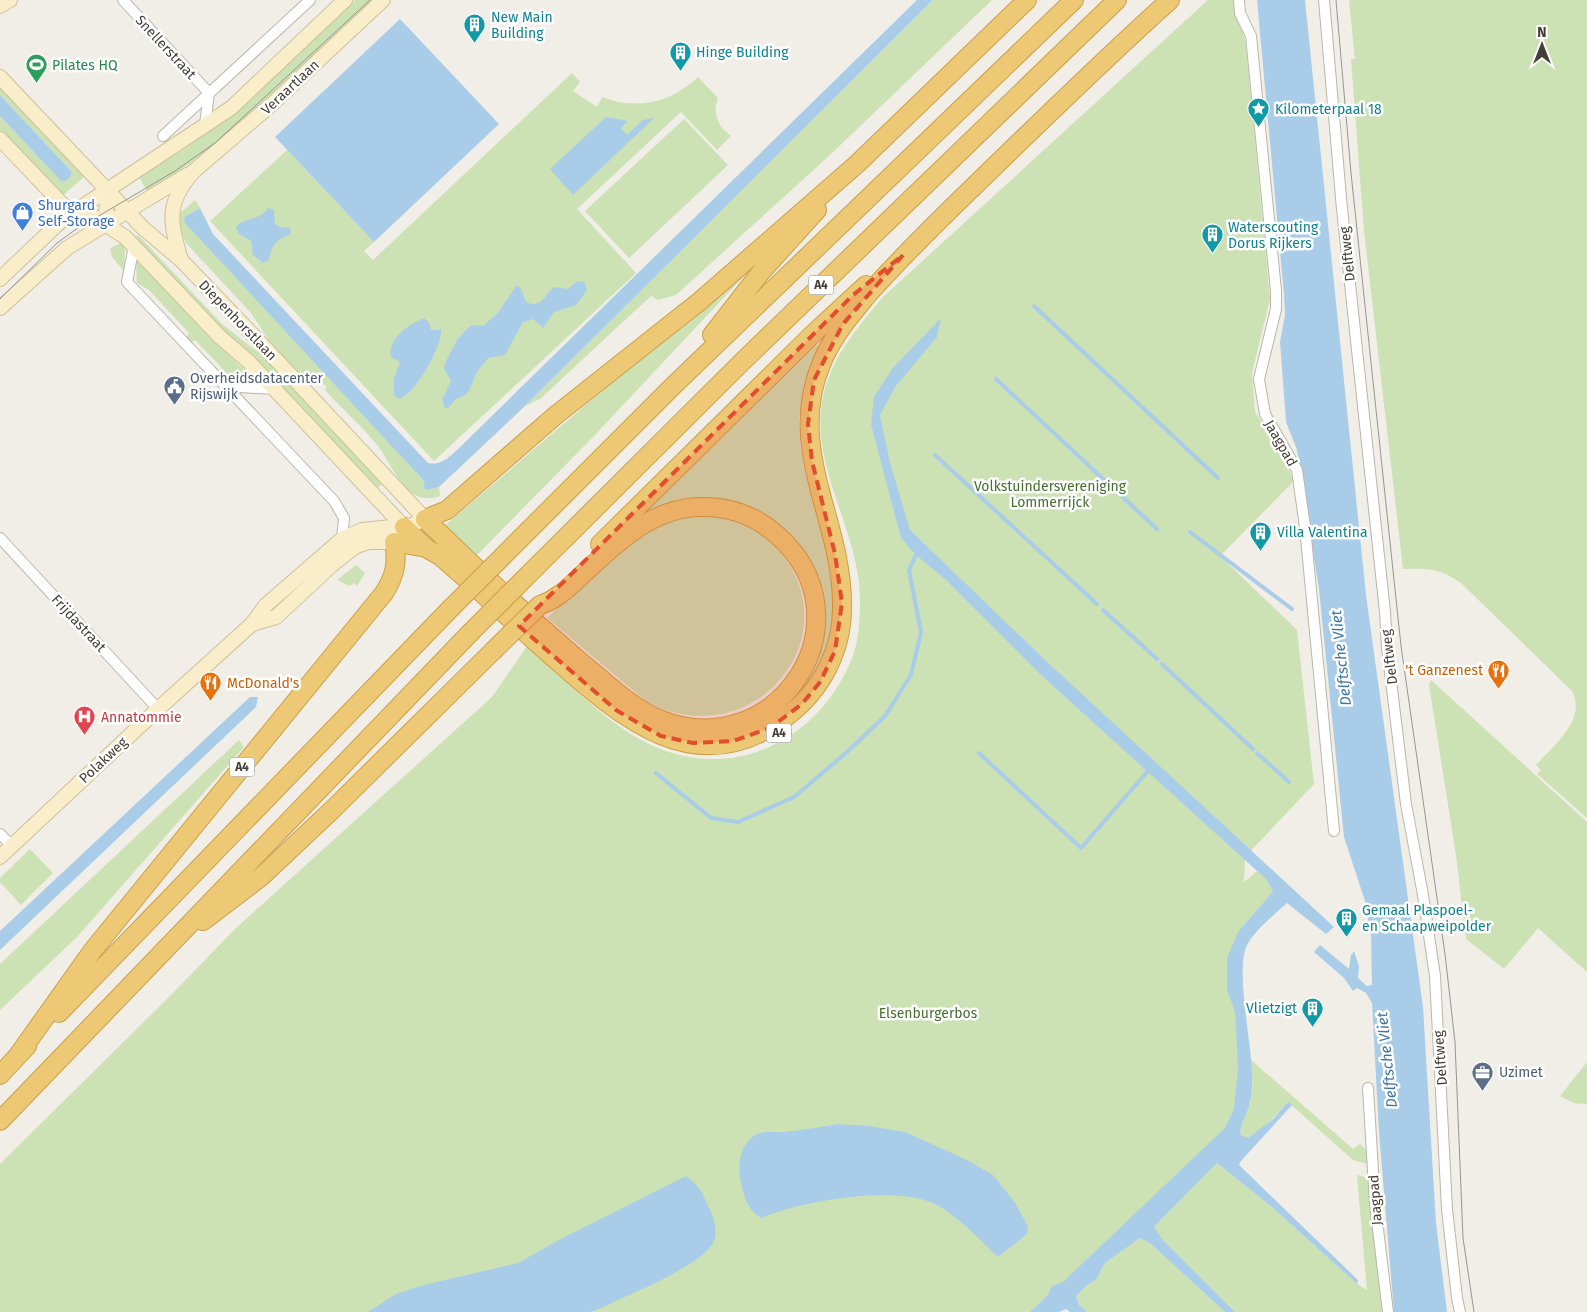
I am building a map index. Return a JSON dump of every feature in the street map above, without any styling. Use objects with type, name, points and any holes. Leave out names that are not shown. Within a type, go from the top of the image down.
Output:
[{"type":"highway","name":"A4","points":[[548,600],[623,538],[645,523],[682,509],[713,507],[744,514],[758,520],[792,549],[810,583],[814,598],[815,624],[811,650],[802,673],[787,693],[770,708],[751,719],[731,726],[703,729],[680,726],[648,714],[614,690],[554,638],[425,519],[440,514],[454,504],[556,415],[700,300],[857,164],[1026,0]]},
{"type":"highway","name":"A4","points":[[0,1074],[502,556],[672,387],[1074,0]]},
{"type":"highway","name":"A4","points":[[0,1121],[471,632],[772,332],[1118,0]]},
{"type":"highway","name":"A4","points":[[157,957],[262,876],[331,811],[548,600],[852,295],[903,255],[1170,0]]},
{"type":"highway","name":"A4","points":[[672,387],[761,272],[857,164]]},
{"type":"highway","name":"A4","points":[[19,1054],[93,950],[384,593],[394,574],[396,532],[440,556],[566,668],[629,720],[661,736],[678,741],[715,744],[751,737],[770,728],[802,704],[820,682],[835,651],[841,620],[842,596],[835,554],[812,461],[808,424],[814,380],[829,346],[844,324],[903,255]]},
{"type":"street","points":[[0,6],[10,0]]},
{"type":"street","name":"Snellerstraat","points":[[123,0],[209,93]]},
{"type":"street","points":[[163,136],[310,0]]},
{"type":"street","name":"Veraartlaan","points":[[0,279],[62,220],[231,108],[345,0]]},
{"type":"street","name":"Veraartlaan","points":[[0,308],[67,248],[194,171],[272,104],[383,0]]},
{"type":"street","name":"Jaagpad","points":[[1239,0],[1240,13],[1251,36],[1276,291],[1276,309],[1259,379],[1265,414],[1297,470],[1305,527],[1334,831]]},
{"type":"street","name":"Delftweg","points":[[1324,0],[1342,209],[1385,612],[1387,648],[1406,804],[1423,895],[1435,976],[1448,1209],[1460,1312]]},
{"type":"street","name":"Diepenhorstlaan","points":[[0,77],[127,211],[181,260],[425,519]]},
{"type":"street","points":[[205,125],[209,93]]},
{"type":"street","name":"Diepenhorstlaan","points":[[0,140],[64,206],[78,210],[106,223],[134,246],[220,337],[248,361],[384,506],[396,532]]},
{"type":"street","name":"Veraartlaan","points":[[181,260],[171,224],[172,212],[177,193],[194,171]]},
{"type":"street","points":[[106,223],[107,190]]},
{"type":"street","points":[[134,246],[127,282],[334,501],[344,518],[342,539]]},
{"type":"street","points":[[224,386],[275,390]]},
{"type":"street","name":"Polakweg","points":[[252,624],[276,617],[333,564],[356,546],[396,532],[425,519]]},
{"type":"street","name":"Polakweg","points":[[0,857],[158,708],[252,624],[266,606],[342,539],[362,530],[396,532]]},
{"type":"street","name":"Frijdastraat","points":[[0,538],[158,708]]},
{"type":"street","points":[[0,834],[12,846]]},
{"type":"street","name":"Jaagpad","points":[[1368,1088],[1375,1204],[1388,1312]]},
{"type":"highlighted area","points":[[903,255],[843,324],[814,380],[808,424],[812,461],[835,554],[842,603],[835,651],[820,682],[802,704],[770,728],[733,741],[693,743],[661,736],[616,710],[519,626],[853,295]]},
{"type":"green space","points":[[355,0],[373,0],[236,126],[179,172],[148,193],[139,177],[183,150],[216,124]]},
{"type":"green space","points":[[933,0],[992,0],[830,155],[676,295],[658,300],[651,296],[540,399],[525,406]]},
{"type":"green space","name":"Elsenburgerbos","points":[[1208,0],[1235,0],[1246,45],[1270,299],[1252,373],[1255,412],[1281,452],[1294,481],[1220,556],[1297,630],[1314,784],[1245,857],[1244,882],[1257,871],[1266,879],[1273,891],[1242,927],[1244,1066],[1236,1126],[1048,1312],[0,1312],[0,1164],[236,928],[492,697],[527,646],[586,700],[618,725],[651,745],[682,756],[712,759],[742,756],[770,746],[796,732],[819,712],[838,687],[852,658],[858,637],[860,615],[858,575],[853,550],[829,477],[820,427],[822,402],[826,387],[831,372],[845,345],[883,297]]},
{"type":"green space","points":[[1349,0],[1587,0],[1587,818],[1537,774],[1541,770],[1536,765],[1559,740],[1572,722],[1575,702],[1572,691],[1461,583],[1446,574],[1434,570],[1403,569],[1364,231],[1351,59],[1355,59]]},
{"type":"green space","points":[[572,73],[580,82],[573,91],[597,107],[602,97],[628,103],[653,102],[677,93],[698,77],[718,98],[716,104],[717,120],[731,136],[717,150],[681,112],[577,209],[636,273],[434,461],[210,221],[287,150],[374,242],[364,251],[373,260]]},
{"type":"green space","points":[[0,82],[85,173],[84,177],[62,196],[0,134],[0,116],[61,181],[71,176],[71,171],[0,95]]},
{"type":"green space","points":[[684,119],[728,165],[629,258],[585,211]]},
{"type":"green space","points":[[195,200],[200,208],[184,217],[425,482],[423,488],[426,490],[439,487],[440,496],[428,498],[418,496],[409,491],[395,474],[378,446],[325,390],[327,386],[314,381],[309,386],[272,345],[251,313],[186,243],[179,228],[178,215]]},
{"type":"green space","points":[[138,235],[222,324],[264,357],[383,483],[376,489],[248,352],[232,340],[134,237]]},
{"type":"green space","points":[[777,241],[593,437],[475,557],[442,528]]},
{"type":"green space","points":[[121,243],[125,249],[124,271],[112,257],[110,248]]},
{"type":"green space","points":[[136,259],[209,337],[259,383],[226,378],[221,367],[195,340],[191,343],[186,338],[189,333],[149,290],[137,283]]},
{"type":"green space","points":[[814,345],[819,346],[804,385],[799,420],[800,444],[804,468],[833,560],[837,631],[803,700],[751,729],[776,713],[798,693],[809,676],[817,655],[821,634],[822,612],[811,570],[801,551],[769,521],[752,510],[743,508],[633,523]]},
{"type":"green space","points":[[678,514],[725,515],[738,519],[762,534],[777,548],[798,582],[804,617],[798,650],[781,679],[755,701],[723,714],[686,715],[647,702],[547,618],[623,543]]},
{"type":"green space","points":[[356,565],[365,573],[357,586],[354,583],[350,586],[337,580]]},
{"type":"green space","points":[[1431,680],[1587,822],[1587,972],[1538,928],[1504,969],[1466,939],[1456,855],[1429,685]]},
{"type":"green space","points":[[239,740],[244,747],[77,937],[0,1010],[0,964]]},
{"type":"green space","points":[[30,849],[53,873],[21,905],[0,882],[0,878]]},
{"type":"green space","points":[[1250,1059],[1353,1149],[1360,1144],[1367,1151],[1368,1164],[1353,1160],[1288,1102],[1254,1134],[1248,1138],[1241,1135],[1241,1127],[1249,1108],[1252,1093]]},
{"type":"green space","points":[[1587,1062],[1587,1104],[1574,1103],[1560,1096]]},
{"type":"green space","points":[[1217,1163],[1272,1207],[1357,1284],[1367,1290],[1357,1175],[1369,1178],[1384,1312],[1235,1312],[1163,1240],[1154,1227]]},
{"type":"green space","points":[[1140,1238],[1151,1244],[1225,1312],[1087,1312],[1079,1305],[1076,1296],[1087,1285],[1096,1280],[1105,1263]]},
{"type":"water","points":[[917,0],[933,0],[525,406],[439,487],[426,490],[423,487],[425,482],[185,223],[184,217],[200,208],[213,234],[428,463],[437,463],[458,449]]},
{"type":"water","name":"Delftsche Vliet","points":[[1257,0],[1305,0],[1366,595],[1423,1007],[1436,1223],[1447,1312],[1394,1312],[1379,1132],[1372,1003],[1366,993],[1357,988],[1353,991],[1344,978],[1314,952],[1320,945],[1349,969],[1351,955],[1354,951],[1359,966],[1358,978],[1367,986],[1372,985],[1371,936],[1365,901],[1344,837],[1319,589],[1297,450],[1286,422],[1280,342],[1285,315],[1284,295]]},
{"type":"water","points":[[400,19],[499,124],[374,242],[275,137]]},
{"type":"water","points":[[0,95],[71,171],[71,176],[66,181],[61,181],[0,116]]},
{"type":"water","points":[[606,117],[628,121],[621,128],[627,135],[643,120],[654,118],[573,195],[550,169]]},
{"type":"water","points":[[268,208],[274,210],[275,224],[282,228],[289,227],[291,231],[290,235],[275,244],[268,261],[263,263],[253,255],[251,241],[238,233],[236,227],[261,215]]},
{"type":"water","points":[[578,281],[584,282],[587,290],[576,305],[554,312],[543,328],[533,319],[523,322],[505,355],[488,358],[477,372],[469,391],[464,396],[456,399],[448,408],[445,408],[442,400],[451,381],[444,369],[445,363],[457,340],[470,326],[484,325],[497,314],[516,286],[520,287],[526,302],[536,304],[554,287],[568,289]]},
{"type":"water","points":[[424,318],[429,323],[431,330],[441,330],[437,347],[433,358],[419,380],[405,396],[399,399],[394,395],[394,379],[400,362],[391,357],[392,344],[406,328]]},
{"type":"water","points":[[941,318],[937,337],[895,387],[880,415],[890,463],[910,530],[1044,659],[1334,927],[1326,934],[1287,903],[1260,928],[1247,945],[1244,957],[1243,992],[1252,1069],[1252,1090],[1249,1106],[1240,1131],[1241,1135],[1248,1138],[1273,1119],[1288,1102],[1292,1105],[1239,1165],[1358,1280],[1357,1284],[1272,1207],[1217,1163],[1154,1227],[1163,1240],[1235,1312],[1225,1312],[1151,1244],[1140,1238],[1105,1263],[1096,1280],[1087,1285],[1076,1296],[1079,1305],[1087,1312],[1070,1312],[1066,1309],[1059,1312],[1030,1312],[1048,1295],[1052,1286],[1063,1282],[1225,1128],[1234,1109],[1238,1068],[1235,1012],[1227,989],[1227,958],[1238,932],[1273,891],[1266,879],[1040,674],[945,579],[916,555],[901,538],[871,424],[874,397],[892,369]]},
{"type":"water","points":[[250,697],[258,697],[256,707],[0,950],[0,931]]},
{"type":"water","points":[[838,1124],[869,1126],[905,1132],[965,1159],[993,1175],[1016,1204],[1028,1227],[1027,1234],[998,1257],[961,1222],[937,1205],[920,1199],[898,1196],[874,1195],[824,1201],[761,1218],[753,1212],[745,1198],[739,1169],[744,1147],[748,1141],[753,1136],[763,1132],[784,1132]]},
{"type":"water","points":[[686,1176],[701,1191],[712,1214],[716,1233],[711,1246],[703,1255],[677,1272],[604,1307],[590,1312],[368,1312],[396,1294],[424,1285],[518,1263],[559,1240]]},
{"type":"waterway","points":[[1034,306],[1218,478]]},
{"type":"waterway","points":[[996,379],[1157,529]]},
{"type":"waterway","points":[[935,455],[1097,604]]},
{"type":"waterway","points":[[1190,532],[1292,609]]},
{"type":"waterway","points":[[656,773],[711,818],[738,822],[794,797],[846,753],[885,716],[911,675],[921,632],[909,570],[916,555]]},
{"type":"waterway","points":[[1103,610],[1157,659]]},
{"type":"waterway","points":[[1162,664],[1253,749]]},
{"type":"waterway","points":[[979,753],[1081,848],[1148,771]]},
{"type":"waterway","points":[[1257,753],[1289,782]]},
{"type":"tram line","points":[[0,299],[57,243],[75,230],[175,171],[215,143],[370,0]]},
{"type":"tram line","points":[[1336,0],[1351,173],[1401,646],[1445,954],[1455,1042],[1463,1238],[1474,1312]]},
{"type":"place","name":"New Main Building","points":[[475,44]]},
{"type":"place","name":"Hinge Building","points":[[680,71]]},
{"type":"place","name":"Pilates HQ","points":[[36,84]]},
{"type":"place","name":"Kilometerpaal 18","points":[[1259,128]]},
{"type":"place","name":"Shurgard Self-Storage","points":[[22,232]]},
{"type":"place","name":"Waterscouting Dorus Rijkers","points":[[1212,254]]},
{"type":"place","name":"Overheidsdatacenter Rijswijk","points":[[174,405]]},
{"type":"place","name":"Villa Valentina","points":[[1261,551]]},
{"type":"place","name":"'t Ganzenest","points":[[1499,689]]},
{"type":"place","name":"McDonald's","points":[[211,702]]},
{"type":"place","name":"Annatommie","points":[[85,736]]},
{"type":"place","name":"Gemaal Plaspoel- en Schaapweipolder","points":[[1346,937]]},
{"type":"place","name":"Vlietzigt","points":[[1313,1027]]},
{"type":"place","name":"Uzimet","points":[[1483,1091]]},
{"type":"park label","name":"Volkstuindersvereniging Lommerrijck","points":[[1050,494]]}]
